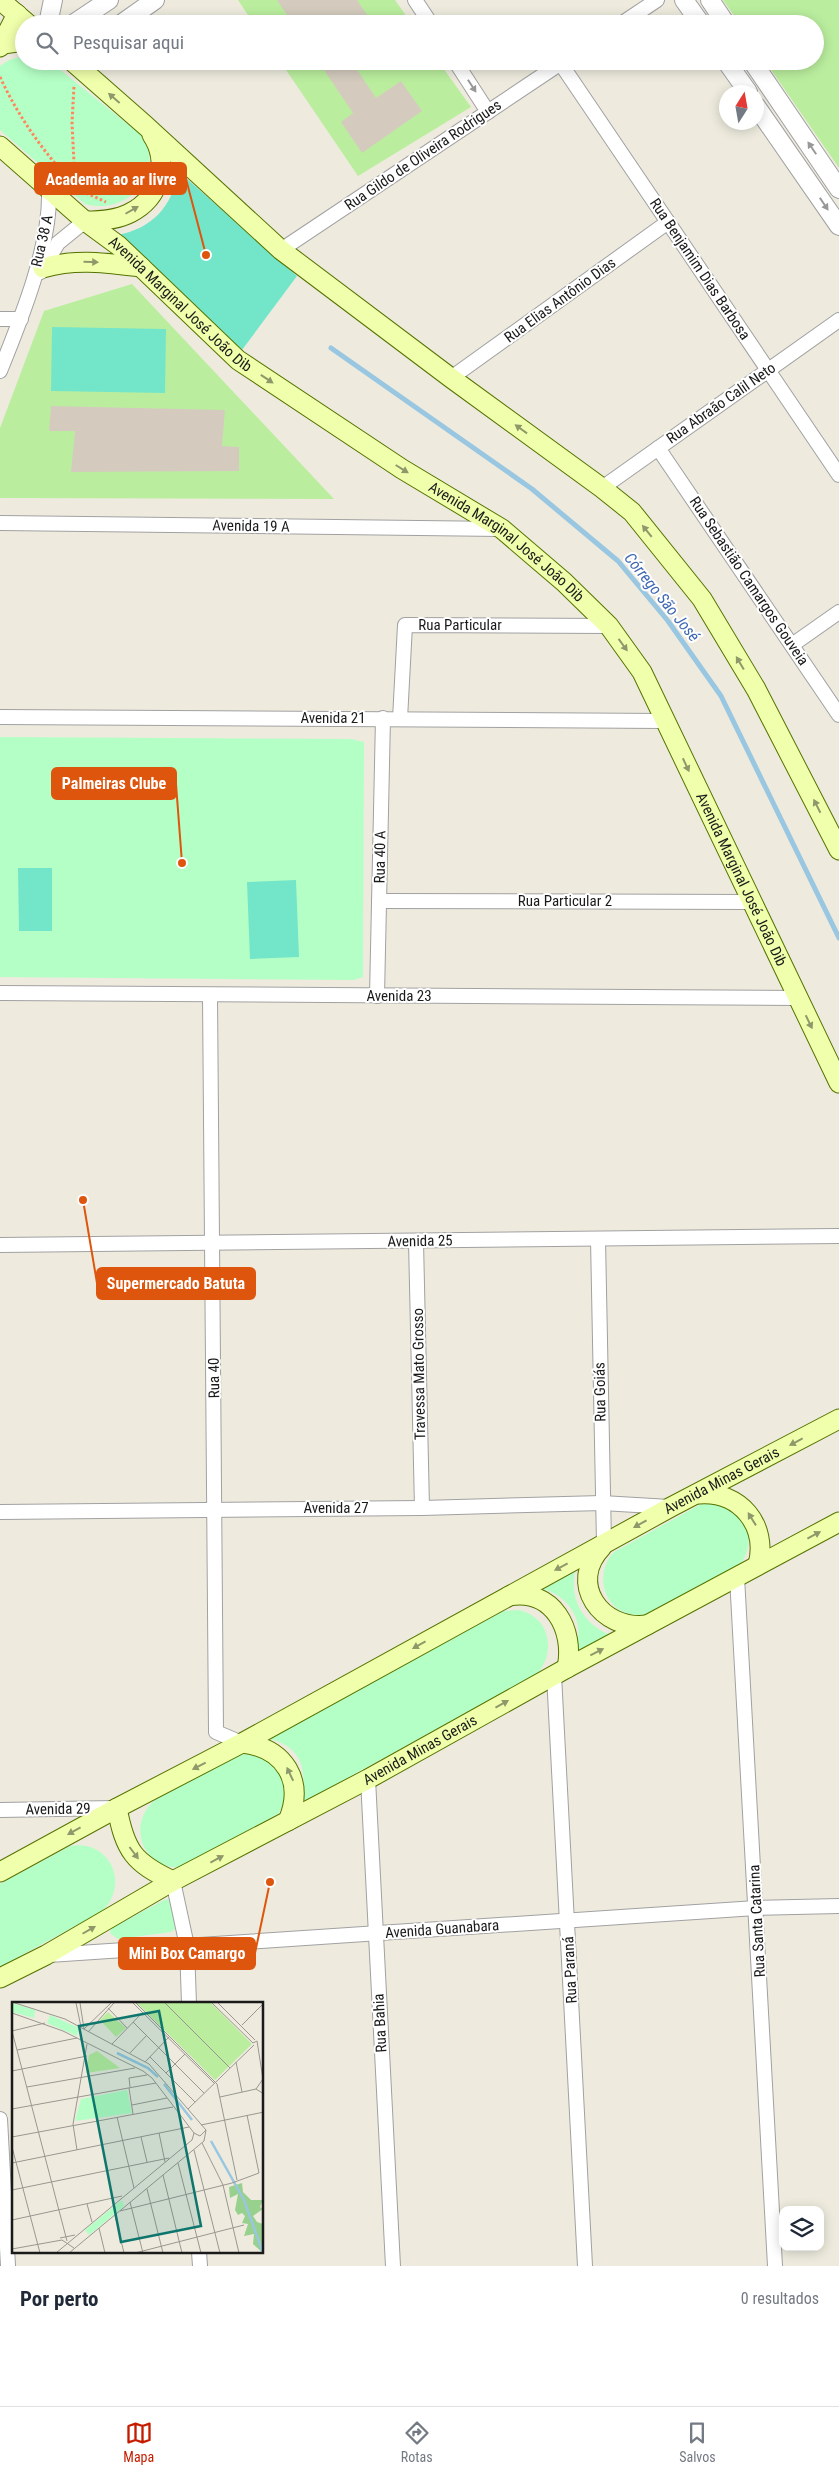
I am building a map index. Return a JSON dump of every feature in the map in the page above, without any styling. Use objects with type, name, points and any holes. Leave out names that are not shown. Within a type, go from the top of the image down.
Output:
[{"type":"main road","points":[[0,0],[21,13]]},
{"type":"main road","points":[[2,46],[15,23]]},
{"type":"main road","points":[[2,46],[15,43]]},
{"type":"main road","points":[[85,70],[281,250],[632,512],[702,600],[756,689],[839,850]]},
{"type":"main road","points":[[85,221],[100,221],[130,213],[154,192],[160,177],[162,157],[156,141],[146,126]]},
{"type":"main road","name":"Avenida Marginal José João Dib","points":[[0,146],[85,221],[119,246],[238,360],[402,469],[502,529],[564,582],[609,626],[642,672],[839,1083]]},
{"type":"main road","points":[[43,268],[63,262],[97,262],[141,268]]},
{"type":"main road","name":"Avenida Minas Gerais","points":[[0,1872],[242,1743],[671,1507],[839,1419]]},
{"type":"main road","points":[[699,1494],[726,1497],[735,1501],[749,1513],[760,1538],[758,1565]]},
{"type":"main road","name":"Avenida Minas Gerais","points":[[0,1978],[46,1955],[173,1881],[368,1779],[560,1671],[650,1625],[839,1522]]},
{"type":"main road","points":[[604,1544],[589,1563],[587,1576],[593,1601],[612,1620],[624,1625],[650,1625]]},
{"type":"main road","points":[[508,1596],[521,1594],[535,1598],[557,1614],[565,1626],[570,1654],[560,1671]]},
{"type":"main road","points":[[242,1743],[256,1745],[268,1750],[288,1769],[293,1781],[295,1795],[288,1821]]},
{"type":"main road","points":[[117,1808],[121,1829],[131,1852],[148,1869],[173,1881]]},
{"type":"street","points":[[51,15],[53,0]]},
{"type":"street","points":[[87,15],[110,0]]},
{"type":"street","points":[[134,15],[155,0]]},
{"type":"street","points":[[415,0],[425,15]]},
{"type":"street","points":[[635,15],[658,0]]},
{"type":"street","points":[[684,0],[694,15]]},
{"type":"street","points":[[710,0],[720,15]]},
{"type":"street","points":[[461,70],[488,112]]},
{"type":"street","name":"Rua Gildo de Oliveira Rodrigues","points":[[281,250],[551,70]]},
{"type":"street","name":"Rua Benjamim Dias Barbosa","points":[[568,70],[668,222],[839,474]]},
{"type":"street","points":[[732,70],[743,85]]},
{"type":"street","points":[[758,70],[839,189]]},
{"type":"street","points":[[764,118],[839,226]]},
{"type":"street","name":"Rua 38 A","points":[[0,371],[21,319],[29,292],[50,213],[49,190]]},
{"type":"street","name":"Rua 38 A","points":[[29,292],[58,243],[85,221]]},
{"type":"street","name":"Rua Elias Antônio Dias","points":[[451,378],[668,222]]},
{"type":"street","points":[[0,319],[21,319]]},
{"type":"street","name":"Rua Abraão Calil Neto","points":[[602,488],[839,320]]},
{"type":"street","name":"Rua Sebastião Camargos Gouveia","points":[[658,448],[839,715]]},
{"type":"street","name":"Avenida 19 A","points":[[0,523],[502,529]]},
{"type":"street","points":[[792,645],[839,612]]},
{"type":"street","name":"Rua Particular","points":[[400,719],[405,624],[609,626]]},
{"type":"street","name":"Avenida 21","points":[[0,716],[665,721]]},
{"type":"street","name":"Rua 40 A","points":[[377,996],[382,718]]},
{"type":"street","name":"Rua Particular 2","points":[[379,901],[751,902]]},
{"type":"street","name":"Avenida 23","points":[[0,994],[798,998]]},
{"type":"street","name":"Rua 40","points":[[210,994],[216,1732],[242,1743]]},
{"type":"street","name":"Avenida 25","points":[[0,1245],[839,1236]]},
{"type":"street","name":"Rua Goiás","points":[[598,1239],[604,1544]]},
{"type":"street","name":"Travessa Mato Grosso","points":[[416,1241],[422,1508]]},
{"type":"street","name":"Avenida 27","points":[[0,1512],[215,1508],[422,1508],[602,1504],[671,1507]]},
{"type":"street","name":"Rua Santa Catarina","points":[[737,1577],[775,2266]]},
{"type":"street","name":"Rua Paraná","points":[[560,1671],[567,1921],[585,2266]]},
{"type":"street","name":"Rua Bahia","points":[[368,1779],[393,2266]]},
{"type":"street","name":"Avenida 29","points":[[0,1810],[117,1808]]},
{"type":"street","points":[[173,1881],[187,1946],[190,2002]]},
{"type":"street","name":"Avenida Guanabara","points":[[46,1955],[756,1908],[839,1906]]},
{"type":"street","points":[[0,2120],[8,2266]]},
{"type":"path","points":[[64,203],[72,183],[74,162],[72,123],[74,85],[78,70]]},
{"type":"path","points":[[0,78],[16,110],[45,154],[77,189],[107,202]]},
{"type":"green space","points":[[238,0],[395,0],[406,15],[248,15]]},
{"type":"green space","points":[[723,0],[839,0],[839,168],[771,70],[824,70],[824,15],[734,15]]},
{"type":"green space","points":[[15,58],[15,70],[60,70],[141,135],[148,150],[150,164],[146,177],[139,189],[128,198],[115,204],[101,206],[85,204],[0,130],[0,66]]},
{"type":"green space","points":[[286,70],[444,70],[471,107],[358,176]]},
{"type":"green space","points":[[178,171],[297,276],[242,350],[117,235],[141,227],[159,214],[171,195]]},
{"type":"green space","points":[[132,284],[334,499],[0,498],[0,428],[44,311]]},
{"type":"green space","points":[[52,327],[166,329],[165,393],[51,391]]},
{"type":"green space","points":[[0,737],[351,739],[364,742],[363,977],[354,980],[0,977]]},
{"type":"green space","points":[[18,868],[52,868],[52,931],[19,931]]},
{"type":"green space","points":[[296,880],[299,957],[250,959],[247,882]]},
{"type":"green space","points":[[718,1502],[741,1517],[748,1531],[747,1550],[738,1566],[722,1577],[691,1591],[653,1613],[628,1614],[618,1609],[611,1602],[603,1582],[607,1561],[614,1552],[703,1503]]},
{"type":"green space","points":[[575,1572],[574,1592],[580,1610],[593,1624],[610,1635],[574,1653],[579,1632],[574,1613],[561,1598],[542,1589]]},
{"type":"green space","points":[[519,1610],[538,1620],[547,1636],[547,1655],[538,1673],[302,1803],[303,1772],[297,1755],[282,1743],[270,1739],[503,1611]]},
{"type":"green space","points":[[240,1754],[262,1758],[272,1764],[279,1772],[284,1781],[285,1792],[284,1803],[278,1814],[183,1867],[169,1867],[149,1855],[143,1845],[140,1834],[141,1822],[146,1810],[155,1800]]},
{"type":"green space","points":[[70,1846],[84,1846],[96,1850],[112,1866],[115,1877],[110,1901],[101,1912],[0,1967],[0,1884]]},
{"type":"green space","points":[[169,1899],[172,1902],[175,1929],[171,1932],[118,1939],[110,1933],[112,1928]]},
{"type":"building","points":[[277,0],[357,0],[367,15],[287,15]]},
{"type":"building","points":[[324,70],[357,70],[376,98],[401,81],[422,111],[362,153],[341,122],[353,113]]},
{"type":"building","points":[[51,406],[225,410],[222,446],[239,447],[239,471],[71,472],[75,431],[49,431]]},
{"type":"waterway","name":"Córrego São José","points":[[331,348],[532,489],[618,561],[668,621],[721,696],[839,938]]},
{"type":"place","name":"Academia ao ar livre","points":[[206,255]]},
{"type":"place","name":"Palmeiras Clube","points":[[182,863]]},
{"type":"place","name":"Supermercado Batuta","points":[[83,1200]]},
{"type":"place","name":"Mini Box Camargo","points":[[270,1882]]}]
